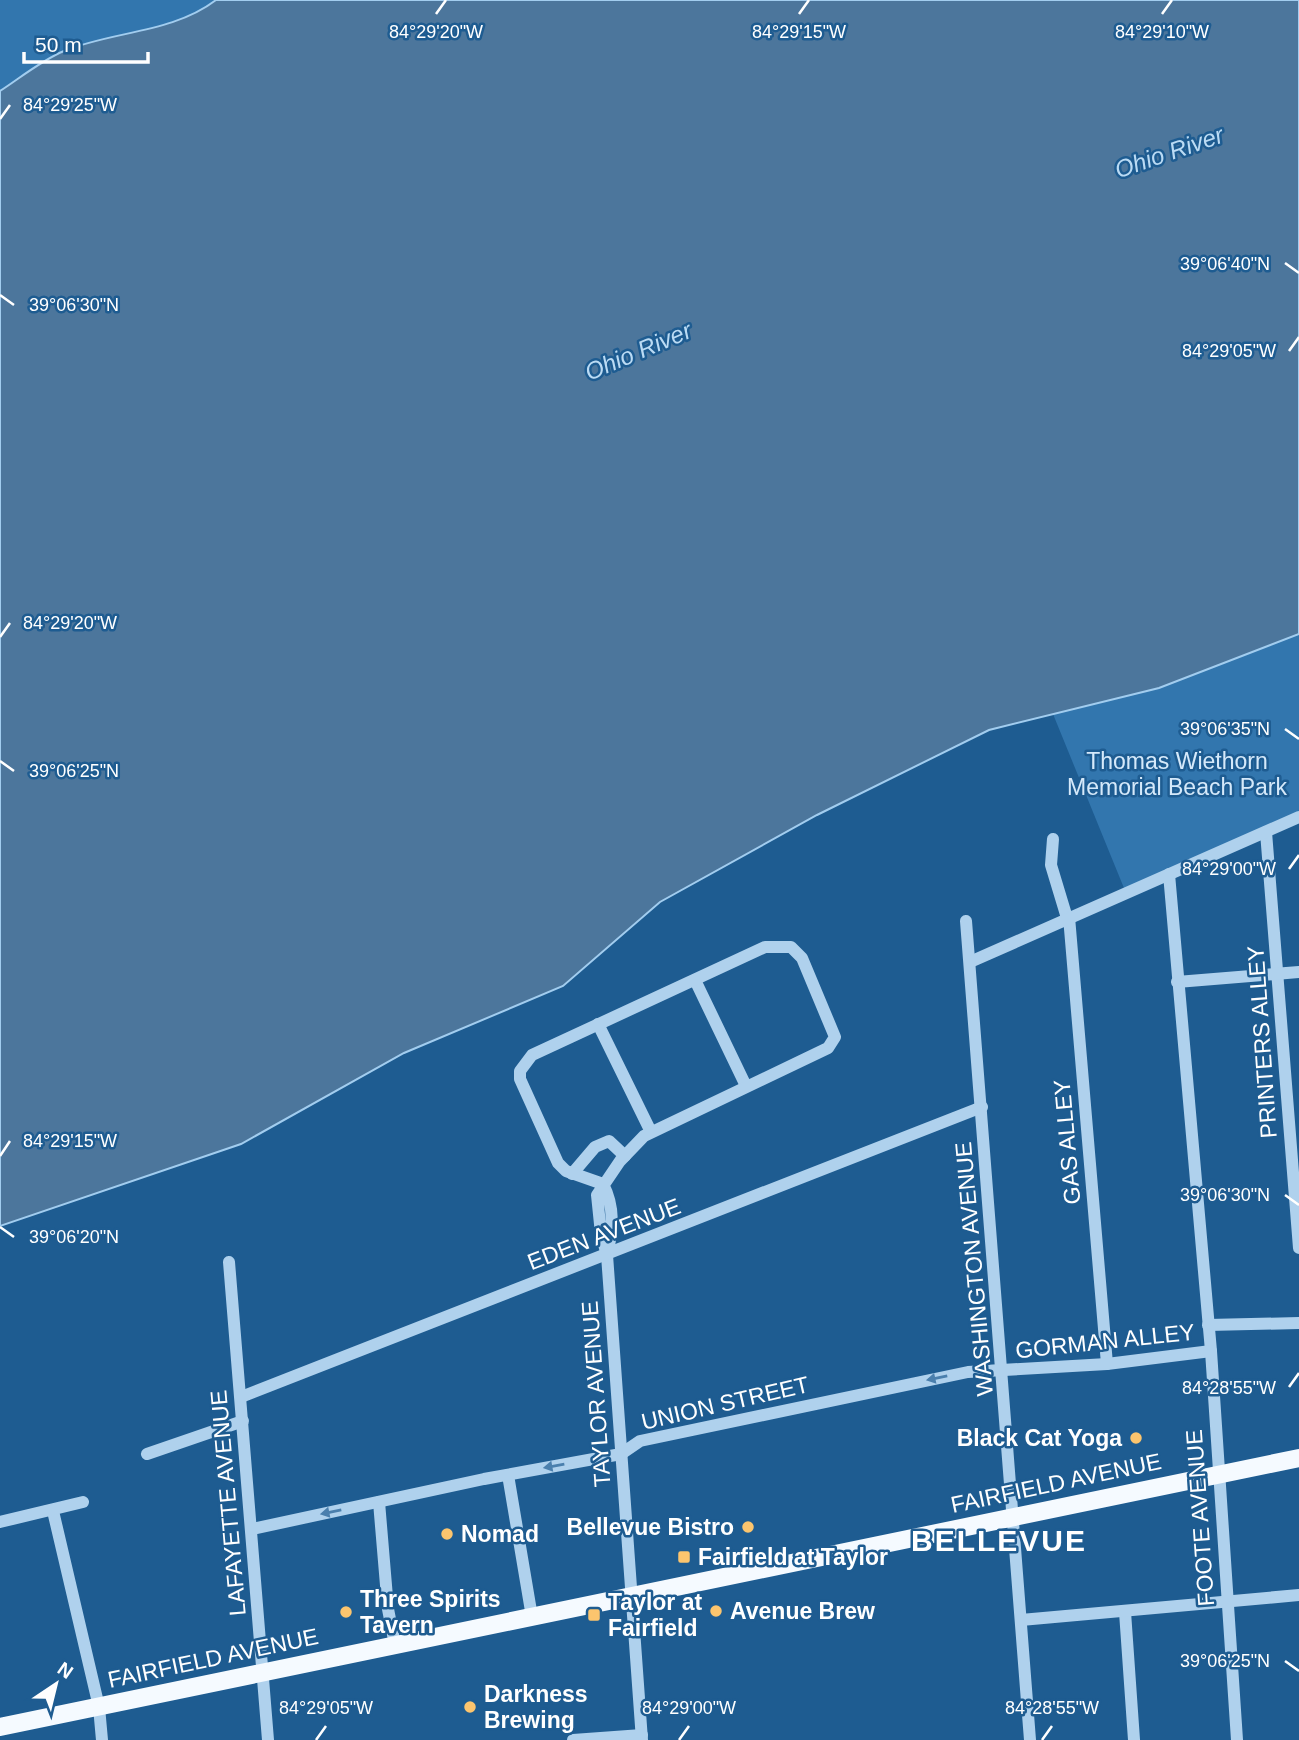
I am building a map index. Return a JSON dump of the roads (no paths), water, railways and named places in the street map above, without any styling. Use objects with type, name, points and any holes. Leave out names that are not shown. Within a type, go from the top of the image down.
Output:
[{"type":"main road","name":"FAIRFIELD AVENUE","points":[[0,1727],[1299,1458]]},
{"type":"street","points":[[970,962],[1299,817]]},
{"type":"street","name":"PRINTERS ALLEY","points":[[1266,832],[1299,1248]]},
{"type":"street","name":"GAS ALLEY","points":[[1053,839],[1051,865],[1068,917],[1107,1364]]},
{"type":"street","name":"FOOTE AVENUE","points":[[1169,874],[1211,1351],[1217,1475],[1237,1740]]},
{"type":"street","name":"WASHINGTON AVENUE","points":[[965,921],[1004,1372],[1030,1740]]},
{"type":"street","points":[[765,947],[791,947],[803,958],[835,1037],[828,1048],[651,1132],[625,1156],[603,1184],[572,1174],[558,1163],[520,1079],[520,1071],[532,1055],[695,980],[765,947]]},
{"type":"street","points":[[1177,982],[1299,972]]},
{"type":"street","points":[[695,980],[746,1086]]},
{"type":"street","points":[[598,1024],[651,1132]]},
{"type":"street","name":"EDEN AVENUE","points":[[241,1397],[982,1107]]},
{"type":"street","points":[[572,1174],[595,1147],[610,1141],[625,1156]]},
{"type":"street","name":"TAYLOR AVENUE","points":[[603,1184],[597,1195],[601,1234],[607,1255],[642,1737]]},
{"type":"street","name":"LAFAYETTE AVENUE","points":[[229,1262],[268,1740]]},
{"type":"street","name":"GORMAN ALLEY","points":[[1208,1325],[1299,1323]]},
{"type":"street","name":"GORMAN ALLEY","points":[[1004,1372],[1107,1364],[1211,1351]]},
{"type":"street","name":"UNION STREET","points":[[252,1529],[621,1454],[640,1441],[968,1372],[990,1368],[1004,1372]]},
{"type":"street","points":[[147,1454],[243,1421]]},
{"type":"street","points":[[508,1475],[531,1617]]},
{"type":"street","points":[[0,1522],[83,1502]]},
{"type":"street","points":[[379,1502],[388,1609],[395,1645]]},
{"type":"street","points":[[53,1511],[100,1707],[102,1740]]},
{"type":"street","points":[[1021,1620],[1125,1612],[1226,1599],[1299,1595]]},
{"type":"street","points":[[1125,1612],[1134,1740]]},
{"type":"street","points":[[573,1740],[642,1737]]},
{"type":"water","name":"Ohio River","points":[[216,0],[1299,0],[1299,634],[1159,688],[989,730],[817,815],[660,902],[563,986],[404,1053],[241,1144],[0,1226],[0,91],[39,64],[64,51],[181,19]]},
{"type":"place","name":"Black Cat Yoga","points":[[1136,1438]]},
{"type":"place","name":"Bellevue Bistro","points":[[748,1527]]},
{"type":"place","name":"Nomad","points":[[447,1534]]},
{"type":"place","name":"Fairfield at Taylor","points":[[684,1557]]},
{"type":"place","name":"Avenue Brew","points":[[716,1611]]},
{"type":"place","name":"Three Spirits Tavern","points":[[346,1612]]},
{"type":"place","name":"Taylor at Fairfield","points":[[594,1615]]},
{"type":"place","name":"Darkness Brewing","points":[[470,1707]]},
{"type":"district","name":"BELLEVUE","points":[[999,1540]]},
{"type":"park label","name":"Thomas Wiethorn Memorial Beach Park","points":[[1177,774]]}]
